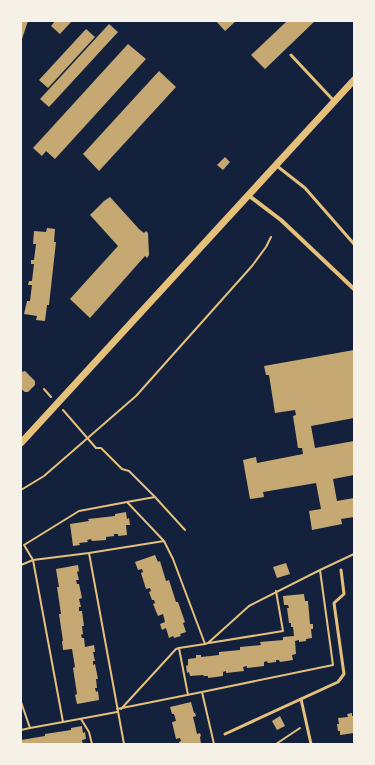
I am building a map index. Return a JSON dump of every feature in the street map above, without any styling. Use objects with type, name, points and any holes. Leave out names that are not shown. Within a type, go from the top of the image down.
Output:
[{"type":"street","points":[[21,443],[354,80]]},
{"type":"street","points":[[248,195],[281,220],[354,289]]},
{"type":"lane","points":[[291,55],[334,101]]},
{"type":"lane","points":[[275,165],[305,188],[354,244]]},
{"type":"lane","points":[[225,734],[338,682],[344,674],[334,603],[344,594],[341,570]]},
{"type":"lane","points":[[300,699],[311,744]]},
{"type":"path","points":[[21,490],[44,476],[136,396],[252,266],[266,248],[271,237]]},
{"type":"path","points":[[44,389],[96,448],[101,448],[122,469],[129,471],[186,530]]},
{"type":"path","points":[[63,722],[33,560],[24,545],[78,510],[155,497]]},
{"type":"path","points":[[127,502],[166,542],[205,644]]},
{"type":"path","points":[[21,565],[33,560],[164,541]]},
{"type":"path","points":[[89,553],[124,744]]},
{"type":"path","points":[[208,643],[249,606],[276,591],[354,554]]},
{"type":"path","points":[[21,730],[81,719],[121,709],[333,665],[320,570]]},
{"type":"path","points":[[121,709],[176,649],[283,632],[276,591]]},
{"type":"path","points":[[179,648],[188,695]]},
{"type":"path","points":[[202,692],[214,744]]},
{"type":"path","points":[[21,702],[30,728]]},
{"type":"path","points":[[81,719],[89,732],[92,744]]},
{"type":"path","points":[[276,744],[301,728],[302,733]]},
{"type":"building","points":[[21,21],[28,21],[21,42]]},
{"type":"building","points":[[55,21],[72,21],[60,34],[51,26]]},
{"type":"building","points":[[216,21],[236,21],[225,31]]},
{"type":"building","points":[[285,21],[315,21],[265,69],[251,55],[286,22]]},
{"type":"building","points":[[109,24],[118,32],[49,107],[40,99]]},
{"type":"building","points":[[86,29],[95,37],[48,88],[39,80]]},
{"type":"building","points":[[128,44],[146,59],[55,159],[46,151],[42,156],[33,148]]},
{"type":"building","points":[[159,71],[176,87],[99,171],[83,154]]},
{"type":"building","points":[[225,157],[230,162],[223,170],[217,165]]},
{"type":"building","points":[[110,197],[139,229],[144,233],[146,231],[148,233],[149,255],[147,258],[145,256],[90,318],[70,299],[118,246],[90,215]]},
{"type":"building","points":[[47,228],[55,229],[54,242],[56,242],[49,305],[47,305],[45,321],[36,320],[37,316],[24,314],[27,301],[30,301],[32,285],[28,285],[29,281],[32,281],[34,264],[31,264],[31,260],[34,260],[36,244],[33,244],[34,231],[46,232]]},
{"type":"building","points":[[354,350],[354,418],[311,426],[315,448],[354,441],[354,475],[333,479],[337,501],[354,498],[354,517],[341,519],[342,524],[312,530],[309,511],[321,509],[316,483],[263,492],[264,497],[250,499],[243,460],[256,457],[257,463],[303,454],[302,448],[298,448],[293,416],[296,415],[295,410],[275,413],[269,375],[266,375],[264,366]]},
{"type":"building","points":[[25,371],[35,381],[35,385],[28,392],[21,389],[21,372]]},
{"type":"building","points":[[126,512],[130,525],[126,525],[127,535],[118,536],[118,534],[114,534],[114,536],[106,537],[106,540],[92,541],[91,539],[87,540],[88,542],[79,543],[80,545],[73,546],[70,524],[89,521],[88,519],[115,516],[115,514]]},
{"type":"building","points":[[155,555],[158,562],[160,561],[166,581],[169,580],[176,602],[178,602],[185,622],[183,623],[186,632],[180,634],[181,636],[174,638],[173,636],[169,638],[166,628],[162,630],[160,624],[165,622],[163,614],[158,616],[153,604],[155,603],[154,600],[152,600],[149,592],[151,591],[150,588],[146,589],[141,573],[143,572],[142,569],[138,570],[135,562]]},
{"type":"building","points":[[286,563],[290,574],[277,578],[273,567]]},
{"type":"building","points":[[78,565],[79,571],[77,572],[79,580],[76,580],[77,584],[79,584],[82,598],[79,599],[81,607],[79,607],[79,611],[82,611],[84,626],[82,626],[83,634],[81,635],[82,638],[84,638],[85,647],[94,645],[95,652],[93,652],[95,661],[93,661],[93,665],[95,664],[98,679],[96,679],[97,688],[95,688],[96,692],[98,691],[99,700],[77,704],[73,668],[75,667],[72,649],[63,650],[59,614],[61,614],[57,587],[59,587],[56,569]]},
{"type":"building","points":[[304,594],[305,601],[308,601],[310,624],[313,624],[313,629],[311,629],[312,638],[306,639],[306,641],[295,641],[296,654],[292,655],[293,660],[280,662],[279,660],[276,660],[276,662],[268,663],[267,661],[264,662],[264,666],[247,668],[247,666],[243,667],[244,671],[226,673],[226,671],[223,672],[223,676],[208,678],[208,676],[203,675],[190,676],[189,672],[187,673],[186,666],[188,665],[188,659],[196,658],[196,655],[201,655],[201,657],[219,655],[219,652],[240,650],[240,647],[261,645],[260,642],[283,640],[283,637],[294,636],[293,627],[291,627],[291,623],[289,623],[287,608],[289,608],[288,605],[284,605],[283,596]]},
{"type":"building","points":[[191,702],[196,716],[193,717],[197,734],[200,733],[201,736],[201,744],[179,744],[181,741],[180,738],[176,739],[172,722],[176,721],[170,707]]},
{"type":"building","points":[[352,713],[352,716],[354,716],[354,733],[340,735],[337,724],[339,724],[338,718],[348,717],[347,714]]},
{"type":"building","points":[[280,716],[285,726],[277,730],[272,721]]},
{"type":"building","points":[[82,726],[86,739],[82,740],[83,744],[21,744],[21,740],[45,736],[45,734],[71,730],[71,728]]}]
